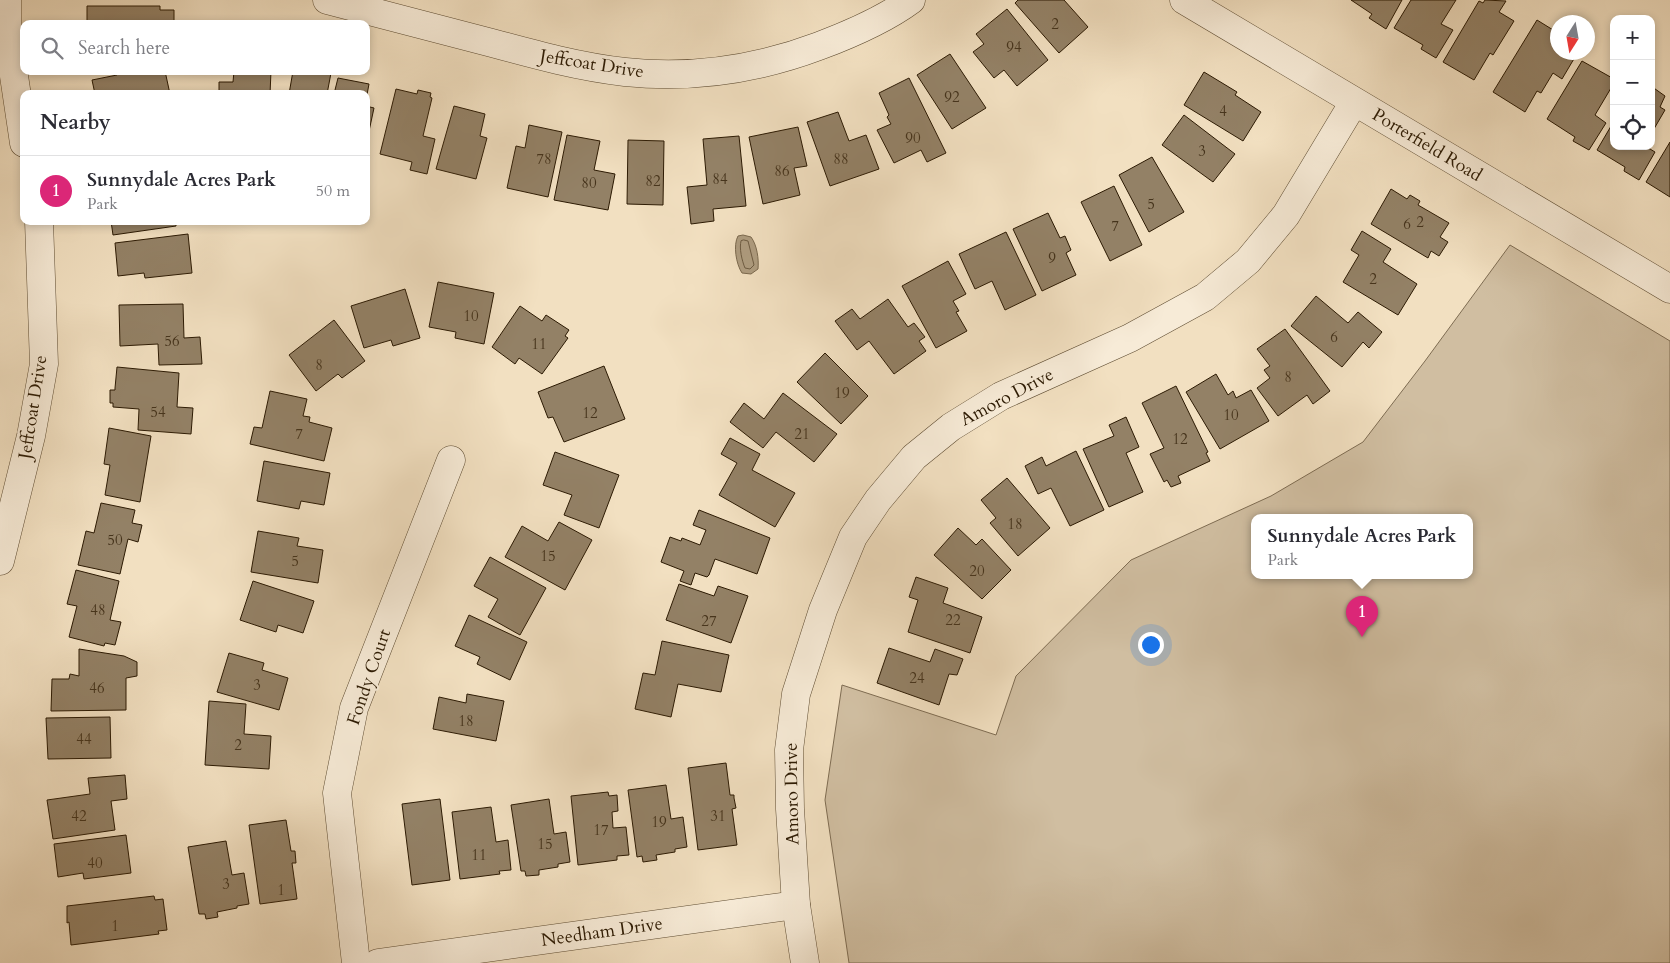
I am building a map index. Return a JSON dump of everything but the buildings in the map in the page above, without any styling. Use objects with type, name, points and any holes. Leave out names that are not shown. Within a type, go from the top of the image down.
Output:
[{"type":"street","points":[[7,0],[7,29],[14,128]]},
{"type":"street","name":"Jeffcoat Drive","points":[[327,0],[561,61],[625,72],[657,74],[724,70],[763,64],[799,54],[867,26],[910,0]]},
{"type":"street","name":"Porterfield Road","points":[[1184,0],[1670,289]]},
{"type":"street","name":"Amoro Drive","points":[[805,963],[796,905],[790,808],[789,750],[796,694],[823,610],[853,536],[878,500],[914,457],[951,427],[1001,396],[1130,338],[1205,297],[1248,261],[1286,215],[1354,102]]},
{"type":"street","name":"Jeffcoat Drive","points":[[0,561],[31,436],[44,364],[38,225]]},
{"type":"street","name":"Fondy Court","points":[[356,963],[338,793],[339,784],[354,708],[451,460]]},
{"type":"street","name":"Needham Drive","points":[[378,963],[796,905]]},
{"type":"shaded area","points":[[1510,245],[1670,341],[1670,963],[849,963],[825,800],[842,685],[996,735],[1016,676],[1131,560],[1271,496],[1363,442]]},
{"type":"water","points":[[738,236],[751,237],[757,252],[758,269],[751,274],[742,273],[737,260],[736,240]]},
{"type":"place","name":"Sunnydale Acres Park","points":[[1362,637]]}]
